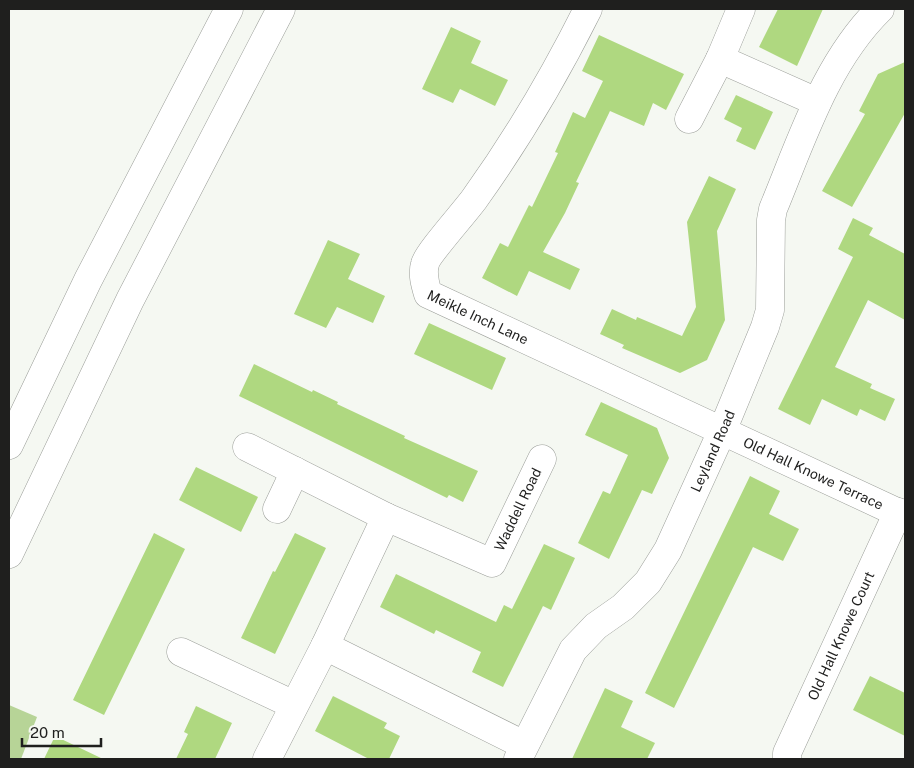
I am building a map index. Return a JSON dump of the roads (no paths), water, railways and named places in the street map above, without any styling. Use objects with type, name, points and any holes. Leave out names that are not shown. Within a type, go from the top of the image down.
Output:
[{"type":"street","points":[[9,445],[88,280],[229,9]]},
{"type":"street","points":[[9,554],[130,300],[281,9]]},
{"type":"street","name":"Meikle Inch Lane","points":[[588,9],[522,128],[474,200],[425,263],[424,281],[428,294],[723,429]]},
{"type":"street","points":[[688,119],[720,60],[741,9]]},
{"type":"street","name":"Leyland Road","points":[[521,752],[573,650],[596,626],[623,608],[648,582],[668,550],[723,429],[765,327],[770,310],[771,220],[773,209],[817,102],[860,29],[880,9]]},
{"type":"street","points":[[720,60],[817,102]]},
{"type":"street","name":"Old Hall Knowe Terrace","points":[[723,429],[902,514]]},
{"type":"street","name":"Waddell Road","points":[[247,447],[386,517],[492,563],[542,459]]},
{"type":"street","points":[[277,509],[295,472]]},
{"type":"street","name":"Old Hall Knowe Court","points":[[787,759],[787,752],[805,710],[902,514]]},
{"type":"street","points":[[267,759],[325,646],[386,517]]},
{"type":"street","points":[[325,646],[521,752]]},
{"type":"street","points":[[181,652],[294,705]]}]
